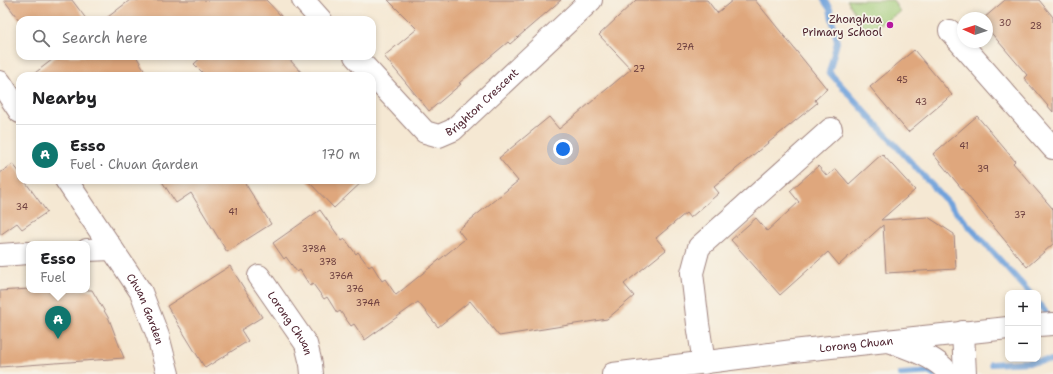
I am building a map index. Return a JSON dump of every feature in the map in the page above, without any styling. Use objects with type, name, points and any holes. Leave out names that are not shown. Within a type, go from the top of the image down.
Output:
[{"type":"street","points":[[303,0],[317,16]]},
{"type":"street","name":"Brighton Crescent","points":[[376,79],[425,132],[439,136],[453,130],[591,0]]},
{"type":"street","points":[[950,31],[1053,148]]},
{"type":"street","name":"Brighton Crescent","points":[[359,60],[370,72]]},
{"type":"street","points":[[0,82],[16,106]]},
{"type":"street","points":[[704,363],[692,273],[699,247],[831,129]]},
{"type":"street","name":"Chuan Garden","points":[[69,184],[141,292],[158,336],[168,374]]},
{"type":"street","points":[[90,250],[112,249]]},
{"type":"street","points":[[0,255],[26,253]]},
{"type":"street","name":"Lorong Chuan","points":[[259,276],[306,344],[312,374]]},
{"type":"street","name":"Lorong Chuan","points":[[613,374],[1005,328]]},
{"type":"street","points":[[963,332],[965,374]]},
{"type":"street","points":[[886,341],[922,353],[946,370],[948,374]]},
{"type":"green space","points":[[847,0],[893,0],[900,12],[866,32]]},
{"type":"building","points":[[4,0],[72,0],[84,16],[16,16]]},
{"type":"building","points":[[130,0],[266,0],[281,16],[109,16]]},
{"type":"building","points":[[388,0],[561,0],[510,44],[508,42],[459,83],[461,84],[429,111],[384,56],[417,29]]},
{"type":"building","points":[[636,0],[707,0],[717,13],[733,0],[755,0],[827,89],[815,100],[817,103],[714,187],[719,193],[690,218],[686,213],[656,238],[666,250],[624,284],[634,296],[607,319],[499,336],[470,301],[438,327],[418,302],[365,340],[354,324],[351,326],[340,311],[337,313],[327,297],[324,299],[313,284],[310,286],[300,270],[297,272],[286,257],[284,259],[273,243],[320,210],[342,241],[345,239],[356,254],[358,252],[369,267],[372,265],[382,281],[385,279],[396,295],[465,239],[458,230],[518,181],[499,158],[549,117],[559,129],[631,69],[599,35]]},
{"type":"building","points":[[1005,0],[1039,0],[1053,17],[1053,112],[1024,78],[1027,75],[993,35],[993,12],[991,12]]},
{"type":"building","points":[[914,50],[952,95],[908,132],[870,87]]},
{"type":"building","points":[[52,60],[138,60],[146,72],[36,72]]},
{"type":"building","points":[[198,60],[290,60],[301,72],[202,72],[194,64]]},
{"type":"building","points":[[977,116],[1015,161],[1013,163],[1053,209],[1053,244],[1027,267],[933,154]]},
{"type":"building","points":[[882,154],[915,190],[881,220],[928,217],[954,234],[956,269],[886,273],[883,225],[839,265],[828,252],[780,295],[731,240],[756,218],[767,231],[799,202],[790,191],[818,166],[827,176],[836,169],[849,184]]},
{"type":"building","points":[[13,164],[16,168],[16,184],[27,184],[47,212],[22,229],[17,223],[0,235],[0,173]]},
{"type":"building","points":[[164,184],[246,184],[271,224],[227,252],[191,193],[176,203]]},
{"type":"building","points":[[311,184],[360,184],[334,208]]},
{"type":"building","points":[[230,266],[262,317],[241,330],[248,341],[205,368],[167,306]]},
{"type":"building","points":[[26,289],[26,293],[90,293],[90,290],[92,290],[109,319],[124,358],[0,367],[0,291]]},
{"type":"waterway","points":[[824,0],[830,9],[837,42],[829,72],[1027,290]]},
{"type":"waterway","points":[[1041,307],[1051,319]]},
{"type":"waterway","points":[[991,364],[1053,362]]},
{"type":"waterway","points":[[901,374],[931,372],[934,374]]},
{"type":"place","name":"Zhonghua Primary School","points":[[890,25]]},
{"type":"place","name":"Esso","points":[[58,339]]}]
